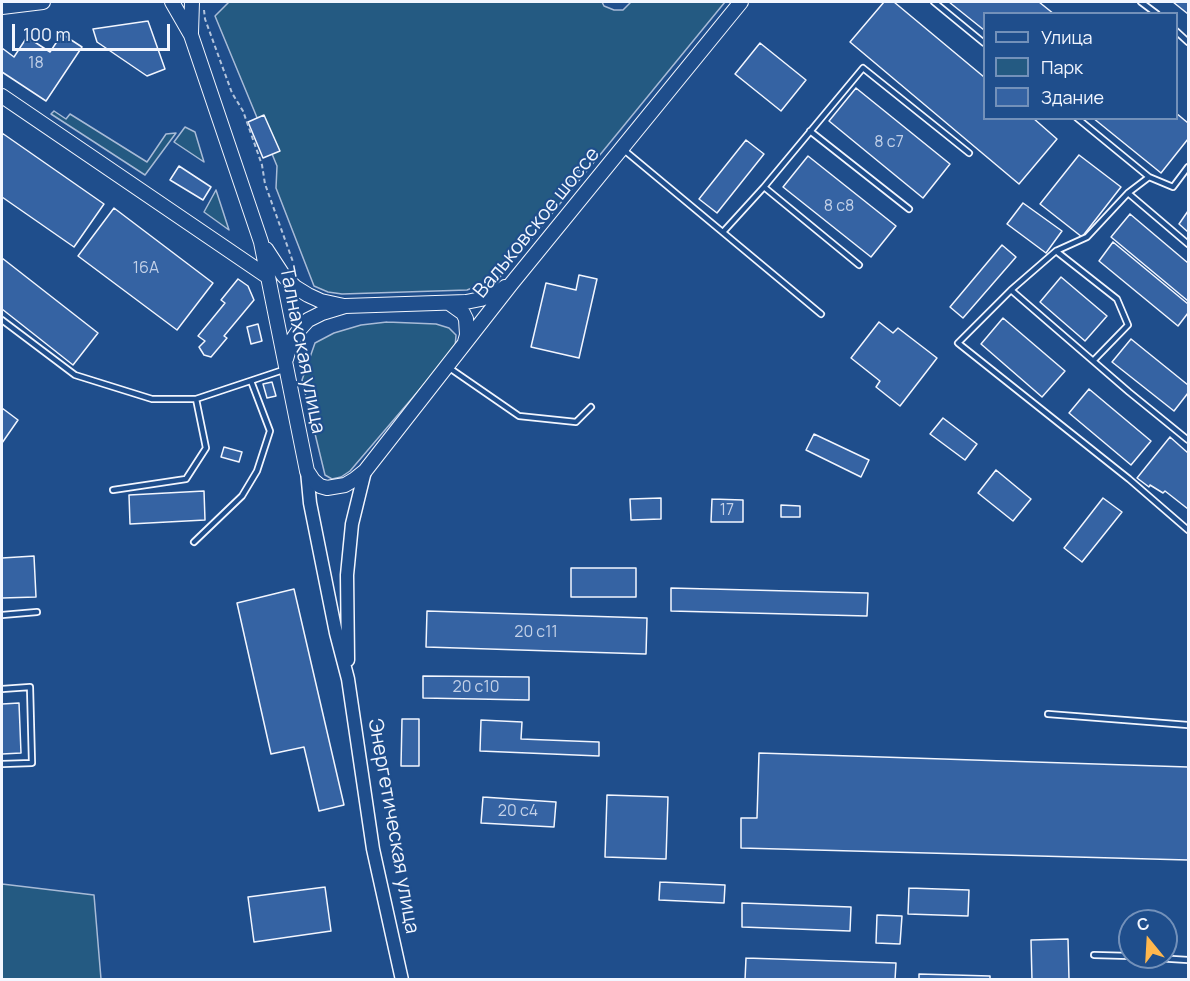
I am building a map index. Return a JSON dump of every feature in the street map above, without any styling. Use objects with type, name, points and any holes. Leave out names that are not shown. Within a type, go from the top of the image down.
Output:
[{"type":"main road","points":[[2,7],[43,2]]},
{"type":"main road","name":"Талнахская улица","points":[[172,2],[191,35],[261,242],[307,471]]},
{"type":"main road","name":"Талнахская улица","points":[[191,35],[192,2]]},
{"type":"main road","name":"Вальковское шоссе","points":[[307,471],[320,486],[327,488],[345,485],[365,471],[512,283],[741,2]]},
{"type":"main road","points":[[2,96],[268,277]]},
{"type":"main road","points":[[261,242],[283,275],[295,287],[321,301],[345,306],[449,303],[481,299],[512,283]]},
{"type":"main road","points":[[449,303],[463,313],[466,319],[468,326],[465,344]]},
{"type":"main road","points":[[285,365],[291,342],[308,320],[345,306]]},
{"type":"street","name":"Талнахская улица","points":[[307,471],[336,633],[348,679]]},
{"type":"street","name":"Вальковское шоссе","points":[[348,679],[347,575],[352,524],[365,471]]},
{"type":"street","name":"Энергетическая улица","points":[[348,679],[374,849],[402,980]]},
{"type":"lane","points":[[933,2],[983,42]]},
{"type":"lane","points":[[1141,2],[1154,12]]},
{"type":"lane","points":[[723,232],[764,187],[863,68],[969,153]]},
{"type":"lane","points":[[1079,120],[1149,177],[1173,187],[1188,167]]},
{"type":"lane","points":[[810,131],[909,209]]},
{"type":"lane","points":[[622,148],[821,314]]},
{"type":"lane","points":[[1149,177],[1128,193],[1087,237],[1056,251],[1011,290],[958,343],[1129,479],[1188,530]]},
{"type":"lane","points":[[764,187],[859,265]]},
{"type":"lane","points":[[1128,193],[1188,244]]},
{"type":"lane","points":[[1056,251],[1116,299],[1128,325],[1093,361]]},
{"type":"lane","points":[[1011,290],[1188,440]]},
{"type":"lane","points":[[2,320],[75,375],[152,399],[196,399],[251,381],[285,365]]},
{"type":"lane","points":[[448,367],[519,416],[576,422],[591,407]]},
{"type":"lane","points":[[194,542],[242,496],[257,471],[270,431],[251,381]]},
{"type":"lane","points":[[113,490],[186,479],[206,448],[196,399]]},
{"type":"lane","points":[[2,615],[38,612]]},
{"type":"lane","points":[[2,689],[30,687],[33,763],[2,764]]},
{"type":"lane","points":[[1048,714],[1188,725]]},
{"type":"lane","points":[[1094,955],[1118,956]]},
{"type":"path","points":[[204,2],[205,18],[232,93],[243,111],[262,165],[265,184],[298,275]]},
{"type":"green space","points":[[229,2],[602,2],[604,6],[614,10],[623,10],[631,2],[725,2],[500,277],[467,290],[342,294],[328,292],[314,286],[276,188],[277,166],[215,16]]},
{"type":"green space","points":[[54,111],[66,119],[70,114],[147,162],[166,134],[176,133],[145,175],[51,114]]},
{"type":"green space","points":[[185,127],[195,132],[204,162],[174,142]]},
{"type":"green space","points":[[216,190],[229,230],[204,212]]},
{"type":"green space","points":[[387,322],[436,324],[449,328],[456,335],[455,348],[350,471],[341,477],[332,479],[325,475],[302,380],[315,343],[334,333],[361,325]]},
{"type":"green space","points":[[2,884],[94,895],[101,979],[2,979]]},
{"type":"building","points":[[884,2],[894,2],[983,76],[983,120],[1035,120],[1057,139],[1019,184],[850,42]]},
{"type":"building","points":[[949,2],[1039,2],[1052,12],[983,12],[983,29]]},
{"type":"building","points":[[1173,2],[1188,2],[1188,14]]},
{"type":"building","points":[[148,21],[165,69],[147,76],[97,42],[93,29]]},
{"type":"building","points":[[62,34],[82,47],[46,101],[2,72],[2,48],[14,57],[27,37],[50,52]]},
{"type":"building","points":[[760,43],[806,80],[781,111],[735,74]]},
{"type":"building","points":[[856,88],[950,164],[923,198],[829,121]]},
{"type":"building","points":[[264,115],[280,151],[263,158],[248,122]]},
{"type":"building","points":[[1178,115],[1188,123],[1188,139],[1161,173],[1095,120],[1178,120]]},
{"type":"building","points":[[2,133],[104,204],[74,247],[2,197]]},
{"type":"building","points":[[746,140],[764,154],[717,213],[699,199]]},
{"type":"building","points":[[1079,155],[1121,187],[1082,237],[1040,204]]},
{"type":"building","points":[[808,156],[896,226],[871,257],[783,187]]},
{"type":"building","points":[[179,166],[211,187],[203,200],[170,180]]},
{"type":"building","points":[[578,169],[584,174],[574,186],[568,181]]},
{"type":"building","points":[[1023,203],[1062,231],[1046,253],[1007,224]]},
{"type":"building","points":[[114,208],[213,283],[177,330],[78,256]]},
{"type":"building","points":[[1188,211],[1188,232],[1179,224]]},
{"type":"building","points":[[1130,214],[1188,263],[1188,301],[1111,237]]},
{"type":"building","points":[[1113,242],[1188,304],[1188,313],[1178,326],[1099,261]]},
{"type":"building","points":[[1002,245],[1016,257],[963,318],[950,307]]},
{"type":"building","points":[[2,258],[98,333],[73,365],[2,309]]},
{"type":"building","points":[[579,275],[597,279],[579,358],[531,347],[546,283],[576,290]]},
{"type":"building","points":[[1061,277],[1107,316],[1085,341],[1040,302]]},
{"type":"building","points":[[238,279],[248,286],[254,300],[224,336],[227,338],[211,357],[204,355],[199,347],[205,341],[198,336],[225,303],[221,300]]},
{"type":"building","points":[[1003,318],[1065,371],[1042,397],[981,344]]},
{"type":"building","points":[[879,322],[893,333],[898,328],[937,358],[900,406],[876,387],[880,381],[851,358]]},
{"type":"building","points":[[258,324],[262,341],[251,344],[247,327]]},
{"type":"building","points":[[1131,339],[1188,385],[1188,393],[1174,411],[1112,362]]},
{"type":"building","points":[[272,382],[276,396],[267,398],[263,384]]},
{"type":"building","points":[[1089,389],[1151,441],[1131,465],[1069,413]]},
{"type":"building","points":[[2,408],[18,420],[2,443]]},
{"type":"building","points":[[943,418],[977,444],[965,460],[930,434]]},
{"type":"building","points":[[814,434],[869,460],[861,477],[806,450]]},
{"type":"building","points":[[1170,437],[1188,453],[1188,509],[1165,491],[1163,493],[1150,485],[1149,487],[1137,478]]},
{"type":"building","points":[[224,447],[242,452],[239,462],[221,457]]},
{"type":"building","points":[[996,470],[1031,499],[1013,521],[978,493]]},
{"type":"building","points":[[204,491],[205,520],[130,524],[129,495]]},
{"type":"building","points":[[661,498],[661,519],[631,520],[630,499]]},
{"type":"building","points":[[1103,498],[1122,512],[1082,562],[1064,548]]},
{"type":"building","points":[[712,499],[743,500],[743,522],[711,522]]},
{"type":"building","points":[[781,505],[800,506],[800,517],[781,517]]},
{"type":"building","points":[[34,556],[36,597],[2,598],[2,558]]},
{"type":"building","points":[[571,568],[636,568],[636,597],[571,597]]},
{"type":"building","points":[[671,588],[868,593],[867,616],[671,611]]},
{"type":"building","points":[[294,589],[344,805],[319,811],[304,747],[271,754],[237,603]]},
{"type":"building","points":[[427,611],[647,618],[646,654],[426,647]]},
{"type":"building","points":[[423,676],[529,677],[529,700],[423,698]]},
{"type":"building","points":[[19,703],[21,753],[2,754],[2,704]]},
{"type":"building","points":[[402,719],[419,719],[419,766],[401,766]]},
{"type":"building","points":[[481,720],[522,722],[521,739],[599,742],[599,756],[480,751]]},
{"type":"building","points":[[759,753],[1188,767],[1188,860],[741,848],[741,818],[757,818]]},
{"type":"building","points":[[607,795],[668,797],[666,859],[605,857]]},
{"type":"building","points":[[483,797],[556,802],[554,827],[481,823]]},
{"type":"building","points":[[660,882],[725,885],[724,903],[659,900]]},
{"type":"building","points":[[325,887],[331,931],[254,942],[248,897]]},
{"type":"building","points":[[909,888],[969,890],[968,916],[908,914]]},
{"type":"building","points":[[742,903],[851,907],[850,931],[742,927]]},
{"type":"building","points":[[877,915],[902,916],[900,944],[876,943]]},
{"type":"building","points":[[1068,939],[1069,979],[1032,980],[1031,940]]},
{"type":"building","points":[[746,958],[896,963],[895,980],[745,980]]},
{"type":"building","points":[[919,974],[990,976],[990,980],[919,980]]}]
